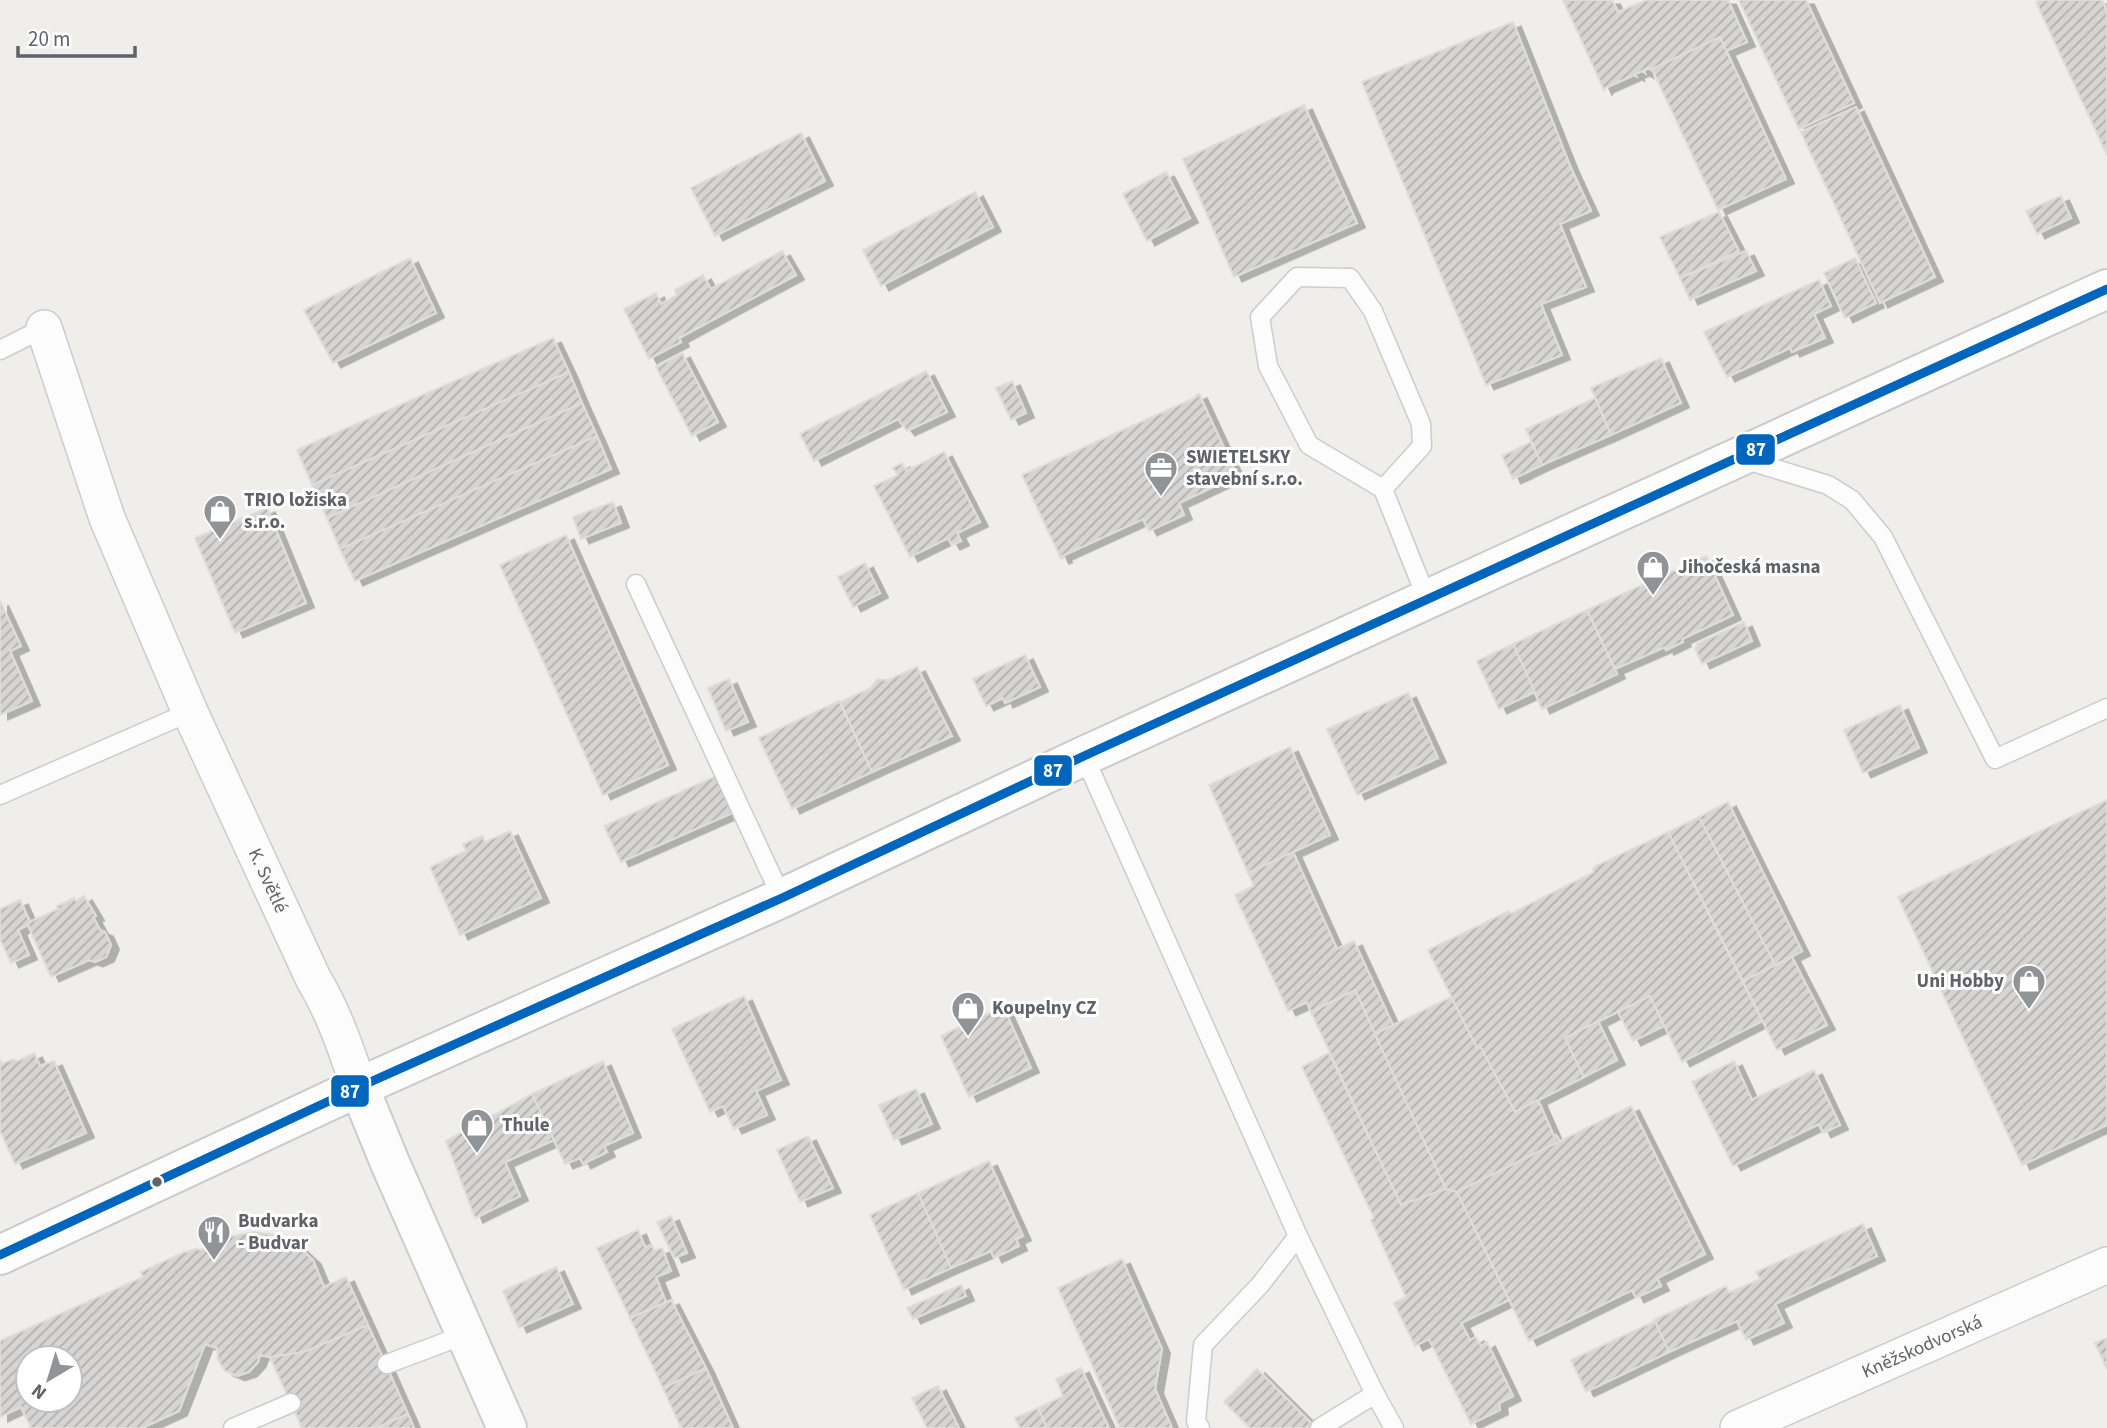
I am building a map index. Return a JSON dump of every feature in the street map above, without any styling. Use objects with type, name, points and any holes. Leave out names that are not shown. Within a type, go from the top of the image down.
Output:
[{"type":"main road","points":[[0,1255],[359,1087],[782,898],[1084,756],[2107,289]]},
{"type":"main road","name":"K. Světlé","points":[[359,1087],[507,1428]]},
{"type":"street","name":"K. Světlé","points":[[44,328],[107,518],[190,712],[313,978],[331,1011],[359,1087]]},
{"type":"street","name":"Kněžskodvorská","points":[[1738,1428],[2107,1265]]},
{"type":"lane","points":[[1383,489],[1422,446],[1421,424],[1373,311],[1350,278],[1297,277],[1260,317],[1268,366],[1309,445],[1383,489],[1427,599]]},
{"type":"lane","points":[[0,351],[44,328]]},
{"type":"lane","points":[[1736,457],[1828,485],[1852,499],[1883,537],[1995,759],[2107,708]]},
{"type":"lane","points":[[636,584],[782,898]]},
{"type":"lane","points":[[0,795],[190,712]]},
{"type":"lane","points":[[1084,756],[1298,1236],[1394,1428]]},
{"type":"lane","points":[[1200,1428],[1196,1421],[1203,1345],[1260,1285],[1298,1236]]},
{"type":"lane","points":[[387,1364],[467,1334]]},
{"type":"lane","points":[[1320,1428],[1375,1394]]},
{"type":"lane","points":[[233,1428],[291,1403]]},
{"type":"building","points":[[1563,0],[1612,0],[1618,12],[1647,0],[1728,0],[1747,42],[1726,51],[1720,37],[1604,90]]},
{"type":"building","points":[[1739,0],[1806,0],[1854,103],[1799,129]]},
{"type":"building","points":[[2102,0],[2107,11],[2107,155],[2036,2]]},
{"type":"building","points":[[1513,22],[1591,211],[1560,224],[1586,287],[1541,304],[1562,355],[1486,385],[1362,82]]},
{"type":"building","points":[[1720,37],[1786,179],[1718,210],[1652,69]]},
{"type":"building","points":[[1304,105],[1357,223],[1234,277],[1183,159]]},
{"type":"building","points":[[1856,107],[1935,277],[1880,303],[1801,132]]},
{"type":"building","points":[[801,133],[825,181],[715,236],[691,188]]},
{"type":"building","points":[[1166,172],[1190,218],[1147,241],[1123,194]]},
{"type":"building","points":[[975,192],[993,227],[881,286],[863,250]]},
{"type":"building","points":[[2061,196],[2071,218],[2037,234],[2026,211]]},
{"type":"building","points":[[1719,212],[1739,251],[1680,278],[1660,237]]},
{"type":"building","points":[[782,251],[796,275],[679,338],[681,342],[649,359],[624,309],[656,293],[661,304],[677,295],[675,290],[703,275],[711,289]]},
{"type":"building","points":[[1746,251],[1756,271],[1690,300],[1680,278]]},
{"type":"building","points":[[410,258],[436,313],[333,363],[304,310]]},
{"type":"building","points":[[1855,258],[1876,303],[1845,318],[1824,273]]},
{"type":"building","points":[[1819,280],[1831,306],[1814,314],[1825,338],[1792,352],[1790,348],[1727,377],[1704,332]]},
{"type":"building","points":[[553,338],[569,372],[312,485],[297,450]]},
{"type":"building","points":[[682,353],[718,422],[692,436],[656,367]]},
{"type":"building","points":[[1661,358],[1681,403],[1611,435],[1591,388]]},
{"type":"building","points":[[926,371],[947,412],[907,431],[898,419],[814,461],[800,434]]},
{"type":"building","points":[[569,372],[582,403],[327,518],[312,485]]},
{"type":"building","points":[[1012,381],[1026,413],[1011,420],[996,388]]},
{"type":"building","points":[[1199,394],[1238,478],[1234,477],[1179,503],[1184,515],[1149,531],[1143,519],[1062,556],[1064,558],[1061,559],[1022,475]]},
{"type":"building","points":[[1595,398],[1611,435],[1542,465],[1526,429]]},
{"type":"building","points":[[582,403],[597,436],[340,549],[327,518]]},
{"type":"building","points":[[597,436],[611,469],[355,581],[340,549]]},
{"type":"building","points":[[1531,442],[1542,465],[1513,479],[1502,456]]},
{"type":"building","points":[[944,452],[980,522],[957,533],[961,541],[952,545],[948,538],[910,557],[874,486],[898,475],[893,468],[902,463],[906,471]]},
{"type":"building","points":[[613,502],[621,523],[581,539],[573,517]]},
{"type":"building","points":[[267,508],[306,603],[235,633],[195,538]]},
{"type":"building","points":[[566,535],[668,765],[603,795],[500,565]]},
{"type":"building","points":[[1706,556],[1733,615],[1682,639],[1683,642],[1666,650],[1665,647],[1615,669],[1587,610]]},
{"type":"building","points":[[865,563],[880,593],[853,607],[838,577]]},
{"type":"building","points":[[0,601],[21,646],[10,651],[32,701],[0,715]]},
{"type":"building","points":[[1587,610],[1617,674],[1542,709],[1513,644]]},
{"type":"building","points":[[1744,622],[1752,641],[1702,664],[1695,648],[1697,644]]},
{"type":"building","points":[[1513,644],[1535,692],[1499,709],[1477,661]]},
{"type":"building","points":[[1025,655],[1040,687],[1005,703],[1003,698],[986,706],[973,679]]},
{"type":"building","points":[[917,667],[952,736],[872,772],[840,702],[871,688],[877,679],[888,680]]},
{"type":"building","points":[[729,679],[748,722],[726,731],[708,688]]},
{"type":"building","points":[[1408,693],[1438,758],[1357,795],[1327,729]]},
{"type":"building","points":[[839,701],[872,772],[792,809],[759,738]]},
{"type":"building","points":[[1900,705],[1919,748],[1863,773],[1844,730]]},
{"type":"building","points":[[1290,747],[1330,835],[1248,873],[1209,785]]},
{"type":"building","points":[[716,776],[732,812],[730,814],[621,862],[604,826]]},
{"type":"building","name":"Uni Hobby","points":[[2107,800],[2107,1125],[2022,1165],[1898,897]]},
{"type":"building","points":[[1728,802],[1802,951],[1775,965],[1699,817]]},
{"type":"building","points":[[1699,817],[1775,965],[1743,981],[1668,832]]},
{"type":"building","points":[[510,831],[541,898],[460,935],[430,867],[466,851],[463,844],[482,836],[485,842]]},
{"type":"building","points":[[1668,832],[1762,1021],[1682,1062],[1650,996],[1565,1038],[1584,1077],[1515,1112],[1480,1046],[1477,1048],[1428,950],[1509,911],[1510,914],[1594,872],[1596,866]]},
{"type":"building","points":[[1293,852],[1337,949],[1354,941],[1393,1025],[1375,1034],[1355,990],[1311,1012],[1307,1002],[1288,1011],[1235,895],[1254,886],[1248,873]]},
{"type":"building","points":[[84,896],[96,916],[93,917],[100,930],[105,932],[111,945],[106,957],[95,962],[89,960],[51,977],[27,923],[58,909],[57,906]]},
{"type":"building","points":[[20,900],[30,922],[18,930],[29,955],[11,963],[0,939],[0,909]]},
{"type":"building","points":[[1792,957],[1827,1025],[1777,1050],[1743,981]]},
{"type":"building","points":[[1355,990],[1446,1189],[1401,1205],[1311,1012]]},
{"type":"building","points":[[744,996],[781,1080],[756,1091],[767,1115],[734,1129],[723,1106],[710,1112],[672,1029]]},
{"type":"building","points":[[1650,996],[1664,1026],[1633,1041],[1618,1012]]},
{"type":"building","points":[[1451,997],[1515,1112],[1538,1100],[1554,1136],[1560,1141],[1457,1192],[1446,1189],[1375,1034]]},
{"type":"building","points":[[1003,1006],[1031,1068],[969,1097],[941,1036]]},
{"type":"building","points":[[1598,1021],[1617,1060],[1584,1077],[1565,1038]]},
{"type":"building","points":[[34,1053],[40,1066],[54,1061],[86,1133],[15,1164],[0,1131],[0,1059],[2,1064],[13,1059],[18,1061]]},
{"type":"building","points":[[1329,1053],[1401,1205],[1446,1189],[1457,1192],[1509,1300],[1461,1323],[1470,1340],[1476,1337],[1481,1346],[1487,1342],[1513,1396],[1499,1403],[1500,1410],[1471,1424],[1429,1339],[1415,1346],[1394,1303],[1406,1297],[1371,1220],[1374,1218],[1302,1067]]},
{"type":"building","points":[[603,1061],[633,1133],[604,1146],[607,1152],[583,1164],[580,1158],[565,1164],[532,1094]]},
{"type":"building","points":[[1734,1061],[1752,1100],[1814,1070],[1840,1125],[1823,1133],[1819,1124],[1733,1166],[1692,1082]]},
{"type":"building","points":[[916,1089],[932,1124],[894,1140],[879,1105]]},
{"type":"building","points":[[532,1094],[554,1140],[505,1162],[520,1196],[475,1218],[446,1141]]},
{"type":"building","points":[[1631,1106],[1705,1254],[1657,1278],[1661,1286],[1636,1298],[1632,1290],[1529,1341],[1457,1192]]},
{"type":"building","points":[[808,1136],[833,1188],[800,1202],[777,1150]]},
{"type":"building","points":[[989,1161],[1023,1236],[1016,1239],[1019,1246],[994,1258],[991,1251],[951,1268],[918,1193]]},
{"type":"building","points":[[918,1193],[951,1268],[904,1290],[870,1215]]},
{"type":"building","points":[[671,1216],[687,1253],[674,1258],[657,1222]]},
{"type":"building","points":[[1863,1224],[1877,1256],[1775,1304],[1784,1323],[1746,1340],[1737,1321],[1669,1352],[1654,1320],[1726,1286],[1729,1293],[1760,1279],[1756,1272]]},
{"type":"building","points":[[638,1230],[645,1247],[652,1245],[654,1251],[662,1248],[671,1271],[656,1277],[666,1302],[630,1318],[597,1248]]},
{"type":"building","points":[[253,1232],[282,1236],[296,1244],[313,1260],[324,1287],[346,1277],[368,1325],[304,1352],[270,1357],[260,1355],[258,1362],[249,1372],[237,1376],[225,1371],[218,1360],[217,1348],[205,1344],[179,1411],[142,1428],[31,1428],[24,1414],[84,1414],[84,1344],[14,1344],[14,1410],[0,1417],[0,1341],[143,1277],[141,1272],[182,1253],[195,1249],[208,1250],[229,1237]]},
{"type":"building","points":[[1122,1259],[1162,1349],[1155,1389],[1172,1428],[1120,1428],[1058,1288]]},
{"type":"building","points":[[556,1267],[573,1304],[519,1328],[503,1291]]},
{"type":"building","points":[[961,1285],[966,1296],[913,1319],[907,1308]]},
{"type":"building","points":[[671,1300],[706,1368],[663,1388],[630,1318]]},
{"type":"building","points":[[1655,1321],[1669,1352],[1586,1392],[1571,1360]]},
{"type":"building","points":[[368,1325],[408,1414],[376,1428],[302,1428],[270,1357],[304,1352]]},
{"type":"building","points":[[2107,1338],[2107,1369],[2095,1343]]},
{"type":"building","points":[[706,1368],[733,1428],[681,1428],[663,1388]]},
{"type":"building","points":[[1081,1368],[1109,1428],[1047,1428],[1038,1408],[1063,1396],[1056,1379]]},
{"type":"building","points":[[1257,1369],[1314,1428],[1250,1428],[1224,1402]]},
{"type":"building","points":[[938,1386],[959,1428],[927,1428],[912,1398]]},
{"type":"building","points":[[1038,1408],[1047,1428],[1020,1428],[1015,1418]]},
{"type":"building","points":[[408,1414],[414,1428],[376,1428]]},
{"type":"transit line","name":"87","points":[[0,1255],[359,1087],[782,898],[1084,756],[2107,289]]},
{"type":"place","name":"SWIETELSKY stavební s.r.o.","points":[[1161,498]]},
{"type":"place","name":"TRIO ložiska s.r.o.","points":[[220,541]]},
{"type":"place","name":"Jihočeská masna","points":[[1653,597]]},
{"type":"place","name":"Uni Hobby","points":[[2029,1011]]},
{"type":"place","name":"Koupelny CZ","points":[[968,1038]]},
{"type":"place","name":"Thule","points":[[477,1155]]},
{"type":"place","name":"Budvarka - Budvar","points":[[214,1262]]}]
